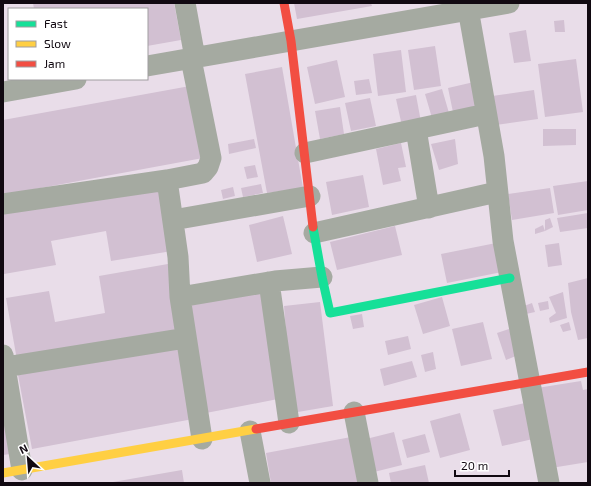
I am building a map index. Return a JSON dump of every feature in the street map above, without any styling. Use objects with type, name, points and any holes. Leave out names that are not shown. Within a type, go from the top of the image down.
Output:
[{"type":"street","points":[[3,204],[167,180],[203,173],[208,167],[211,158],[193,58],[185,3]]},
{"type":"street","points":[[284,3],[291,41],[314,233],[330,313],[510,278]]},
{"type":"street","points":[[148,66],[291,41],[468,7],[509,3]]},
{"type":"street","points":[[468,7],[494,156],[502,241],[549,483]]},
{"type":"street","points":[[3,92],[70,80]]},
{"type":"street","points":[[305,153],[486,114]]},
{"type":"street","points":[[416,129],[429,208]]},
{"type":"street","points":[[167,180],[178,257],[180,297],[202,438]]},
{"type":"street","points":[[314,233],[497,192]]},
{"type":"street","points":[[173,220],[310,196]]},
{"type":"street","points":[[180,297],[270,282],[322,277]]},
{"type":"street","points":[[270,282],[289,424]]},
{"type":"street","points":[[186,338],[4,361],[15,474],[202,438],[588,372]]},
{"type":"street","points":[[354,412],[368,483]]},
{"type":"street","points":[[250,430],[260,483]]},
{"type":"building","points":[[33,3],[174,3],[181,40],[148,46],[148,8],[34,8]]},
{"type":"building","points":[[294,3],[371,3],[372,6],[297,19]]},
{"type":"building","points":[[564,20],[565,32],[555,32],[554,21]]},
{"type":"building","points":[[526,30],[531,61],[514,63],[509,33]]},
{"type":"building","points":[[435,46],[441,86],[414,90],[408,50]]},
{"type":"building","points":[[401,50],[406,92],[378,96],[373,54]]},
{"type":"building","points":[[576,59],[583,112],[545,117],[538,64]]},
{"type":"building","points":[[337,60],[345,97],[315,104],[307,67]]},
{"type":"building","points":[[282,67],[303,188],[267,193],[245,74]]},
{"type":"building","points":[[369,79],[372,93],[356,95],[354,81]]},
{"type":"building","points":[[474,82],[480,111],[454,117],[448,88]]},
{"type":"building","points":[[190,86],[203,158],[3,195],[3,120]]},
{"type":"building","points":[[442,89],[449,113],[432,118],[425,94]]},
{"type":"building","points":[[534,90],[538,119],[496,125],[492,96]]},
{"type":"building","points":[[416,95],[421,122],[402,126],[396,99]]},
{"type":"building","points":[[370,98],[376,126],[351,131],[345,103]]},
{"type":"building","points":[[340,107],[344,134],[320,139],[315,111]]},
{"type":"building","points":[[543,129],[576,129],[576,145],[543,146]]},
{"type":"building","points":[[254,139],[256,148],[229,154],[228,144]]},
{"type":"building","points":[[455,139],[458,164],[439,170],[431,144]]},
{"type":"building","points":[[401,143],[406,167],[398,168],[401,181],[383,185],[376,149]]},
{"type":"building","points":[[255,165],[258,177],[247,179],[244,167]]},
{"type":"building","points":[[363,175],[369,207],[332,215],[326,182]]},
{"type":"building","points":[[588,181],[588,210],[558,215],[553,186]]},
{"type":"building","points":[[261,184],[263,193],[243,197],[241,188]]},
{"type":"building","points":[[161,186],[172,251],[111,261],[106,231],[51,241],[56,265],[4,274],[3,213]]},
{"type":"building","points":[[233,187],[235,196],[223,199],[221,190]]},
{"type":"building","points":[[550,188],[554,213],[512,220],[508,194]]},
{"type":"building","points":[[588,213],[588,228],[560,232],[557,218]]},
{"type":"building","points":[[283,216],[292,254],[257,262],[249,225]]},
{"type":"building","points":[[550,218],[553,227],[545,231],[545,220]]},
{"type":"building","points":[[543,225],[545,231],[535,234],[535,229]]},
{"type":"building","points":[[395,226],[402,255],[337,270],[330,242]]},
{"type":"building","points":[[496,243],[502,272],[447,283],[441,254]]},
{"type":"building","points":[[559,243],[562,265],[548,267],[545,245]]},
{"type":"building","points":[[168,264],[180,331],[17,360],[6,298],[49,291],[55,322],[105,313],[99,276]]},
{"type":"building","points":[[588,278],[588,338],[578,340],[571,312],[568,283]]},
{"type":"building","points":[[262,288],[283,398],[206,413],[186,303]]},
{"type":"building","points":[[563,292],[567,318],[550,323],[549,318],[556,313],[549,297]]},
{"type":"building","points":[[442,297],[450,326],[423,334],[414,305]]},
{"type":"building","points":[[548,301],[549,309],[540,311],[538,303]]},
{"type":"building","points":[[320,302],[333,406],[292,413],[284,306]]},
{"type":"building","points":[[532,303],[535,312],[526,314],[524,306]]},
{"type":"building","points":[[362,314],[364,327],[353,329],[350,316]]},
{"type":"building","points":[[483,322],[492,359],[461,366],[452,329]]},
{"type":"building","points":[[569,322],[571,330],[563,332],[560,325]]},
{"type":"building","points":[[509,329],[518,355],[506,360],[497,333]]},
{"type":"building","points":[[408,336],[411,349],[388,355],[385,341]]},
{"type":"building","points":[[180,345],[193,419],[32,449],[18,375]]},
{"type":"building","points":[[433,352],[436,369],[425,372],[421,355]]},
{"type":"building","points":[[412,361],[417,377],[384,386],[380,369]]},
{"type":"building","points":[[581,381],[583,390],[588,389],[588,462],[551,468],[537,388]]},
{"type":"building","points":[[525,403],[533,439],[502,446],[493,410]]},
{"type":"building","points":[[3,411],[10,454],[3,455]]},
{"type":"building","points":[[460,413],[470,450],[440,458],[430,421]]},
{"type":"building","points":[[394,432],[402,465],[374,472],[366,439]]},
{"type":"building","points":[[425,434],[430,452],[407,458],[402,440]]},
{"type":"building","points":[[351,437],[359,483],[271,483],[266,453]]},
{"type":"building","points":[[425,465],[429,483],[391,483],[389,473]]},
{"type":"building","points":[[182,470],[184,483],[113,483],[113,482]]},
{"type":"traffic: fast","points":[[313,227],[330,313],[510,278]]},
{"type":"traffic: slow","points":[[3,473],[256,429]]},
{"type":"traffic: jam","points":[[284,3],[291,41],[313,227]]},
{"type":"traffic: jam","points":[[256,429],[588,372]]}]
